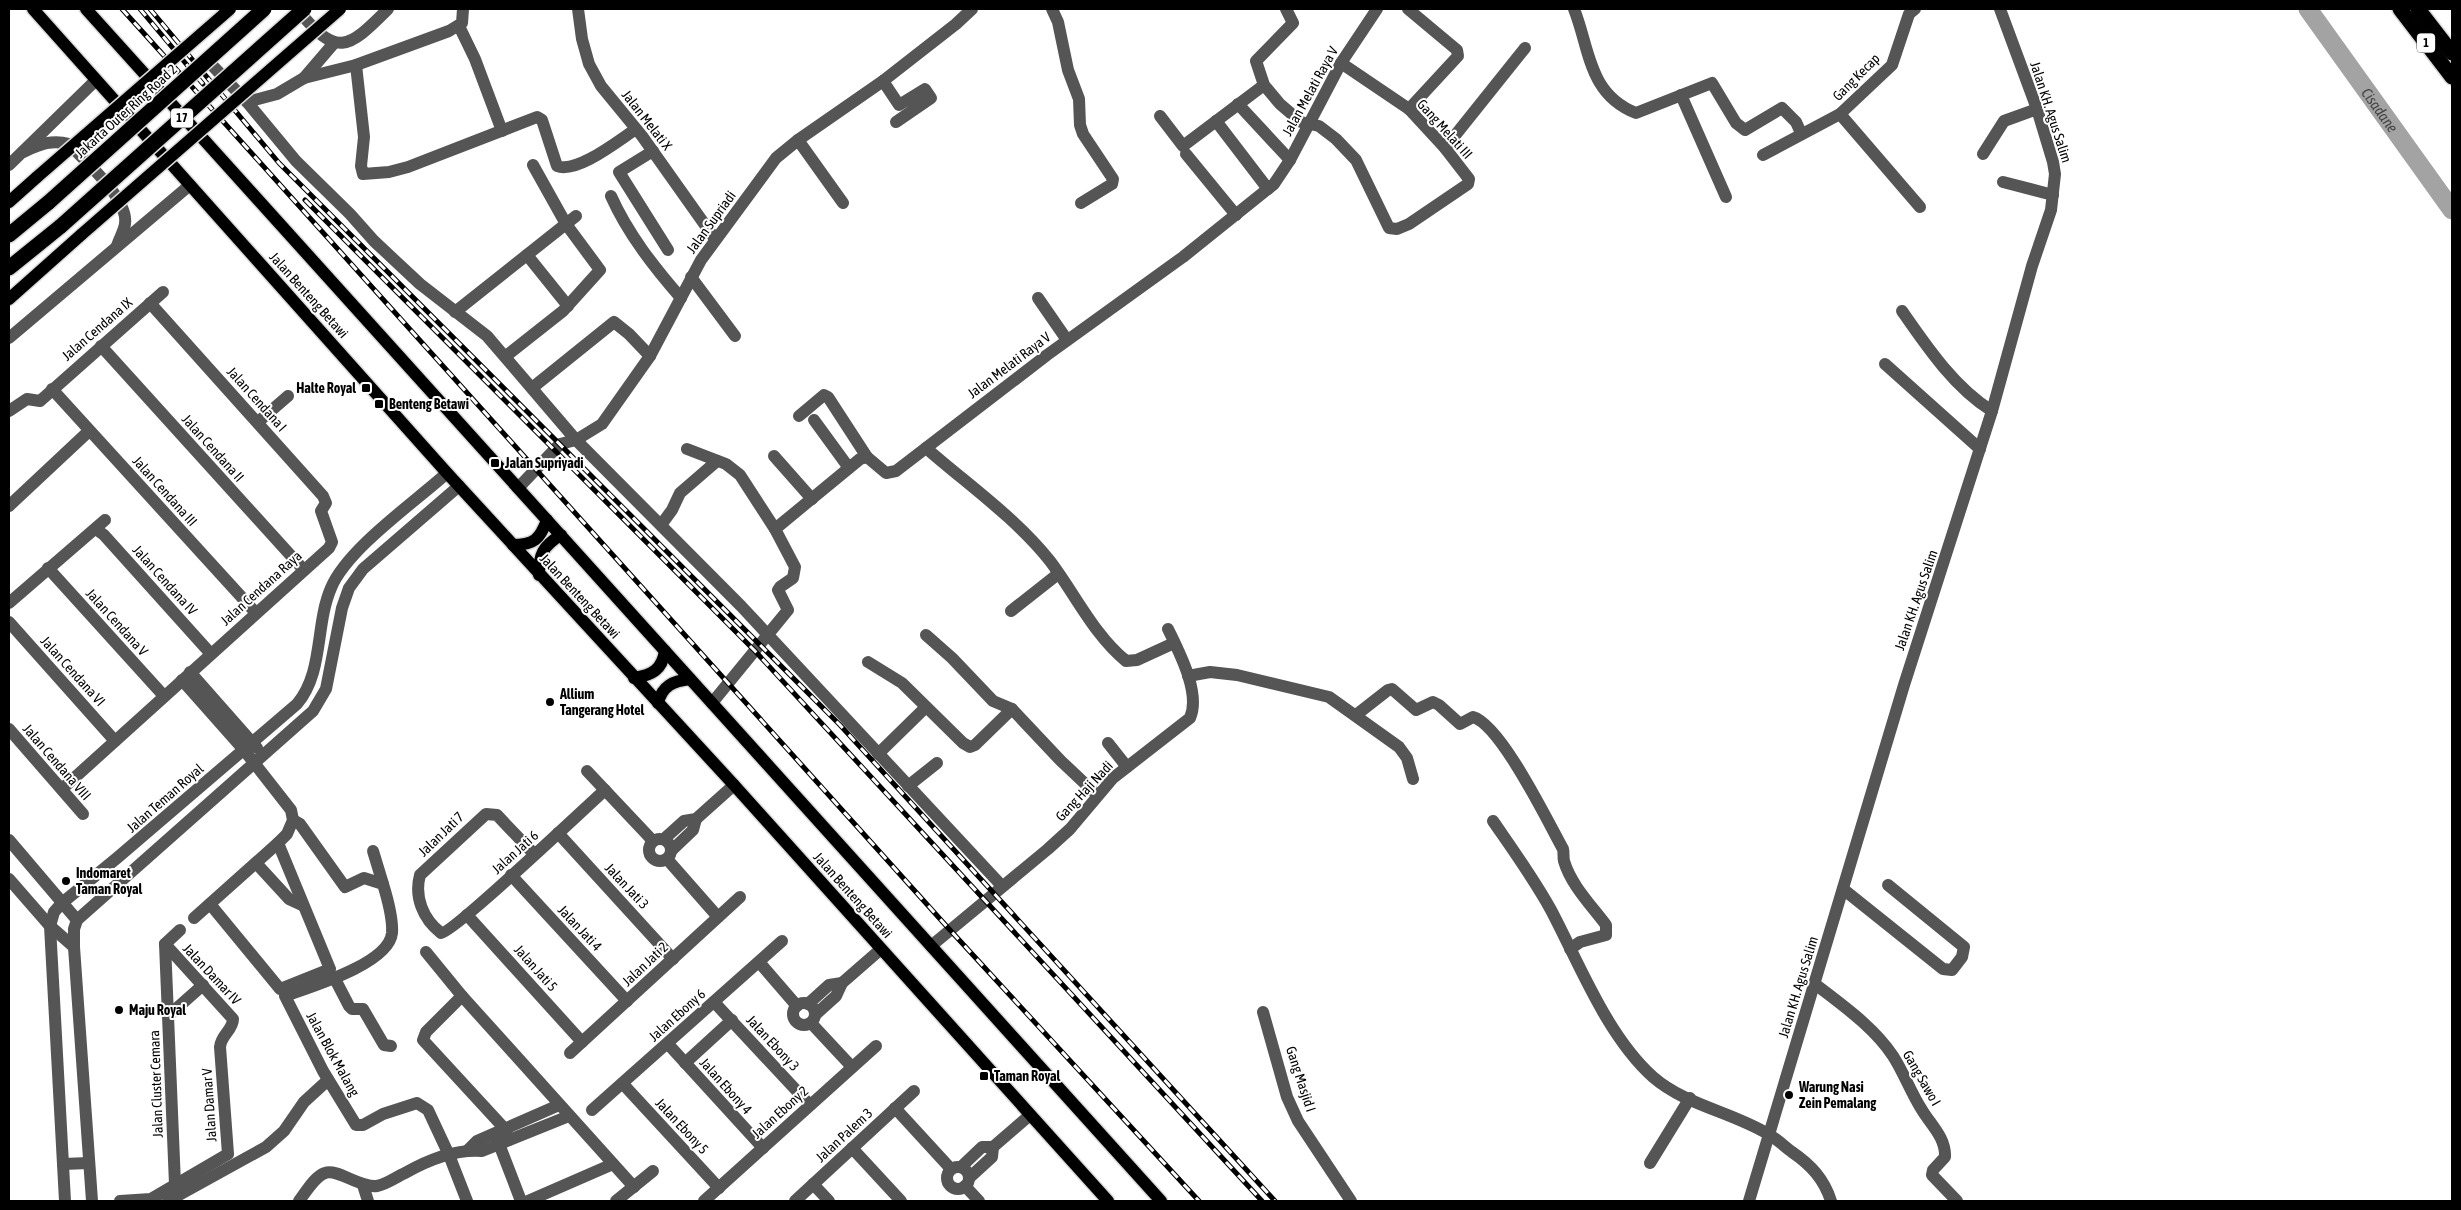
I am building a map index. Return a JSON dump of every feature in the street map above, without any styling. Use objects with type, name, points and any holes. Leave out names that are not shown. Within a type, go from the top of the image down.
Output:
[{"type":"highway","name":"Jakarta Outer Ring Road 2","points":[[9,235],[264,9]]},
{"type":"highway","name":"17","points":[[9,268],[61,226],[304,9]]},
{"type":"highway","name":"1","points":[[2400,9],[2452,77]]},
{"type":"highway","name":"1","points":[[2418,9],[2452,53]]},
{"type":"main road","name":"Jalan Benteng Betawi","points":[[33,9],[447,473],[734,785],[1108,1201]]},
{"type":"main road","name":"Jalan Benteng Betawi","points":[[86,9],[1161,1201]]},
{"type":"main road","points":[[9,202],[230,9]]},
{"type":"main road","points":[[9,299],[340,9]]},
{"type":"main road","points":[[513,545],[524,545],[536,541],[547,520]]},
{"type":"main road","points":[[539,575],[542,551],[546,545],[561,535]]},
{"type":"main road","points":[[634,678],[646,676],[659,669],[664,661],[665,651]]},
{"type":"main road","points":[[658,703],[664,688],[672,683],[690,679]]},
{"type":"street","points":[[298,9],[314,30],[334,43],[344,44],[354,39],[388,9]]},
{"type":"street","points":[[247,102],[277,94],[304,78],[356,65],[459,26],[463,20],[463,9]]},
{"type":"street","name":"Jalan Melati X","points":[[578,9],[582,39],[589,64],[601,86],[636,129],[715,239]]},
{"type":"street","name":"Jalan Supriadi","points":[[518,488],[560,444],[576,440],[602,424],[650,356],[691,277],[715,239],[776,158],[798,140],[882,81],[956,24],[972,9]]},
{"type":"street","points":[[1052,9],[1058,22],[1068,70],[1079,99],[1080,125],[1083,134],[1113,179],[1112,184],[1081,202]]},
{"type":"street","points":[[1286,9],[1293,23],[1256,61],[1264,85],[1290,113],[1301,122],[1309,124]]},
{"type":"street","name":"Jalan Melati Raya V","points":[[867,456],[888,474],[896,471],[1067,340],[1183,257],[1268,189],[1290,160],[1341,63],[1377,9]]},
{"type":"street","points":[[1408,9],[1458,50],[1458,56],[1409,109]]},
{"type":"street","points":[[1574,9],[1588,60],[1606,93],[1622,108],[1636,113],[1712,84],[1736,123],[1746,130],[1782,108],[1796,122],[1801,134]]},
{"type":"street","name":"Gang Kecap","points":[[1763,155],[1840,114],[1892,65],[1908,14],[1915,9]]},
{"type":"street","name":"Jalan KH. Agus Salim","points":[[1749,1201],[1904,685],[1949,551],[1960,508],[1992,411],[2032,266],[2051,210],[2055,174],[2053,162],[2037,109],[2000,9]]},
{"type":"street","points":[[459,26],[502,131]]},
{"type":"street","points":[[304,78],[334,43]]},
{"type":"street","points":[[1445,148],[1525,48]]},
{"type":"street","points":[[209,62],[247,102],[296,161],[350,214],[374,241],[420,284],[487,336],[576,440],[768,636],[1002,886]]},
{"type":"street","name":"Gang Melati III","points":[[1309,124],[1319,126],[1336,138],[1356,160],[1389,228],[1397,229],[1409,224],[1468,184],[1468,179],[1445,148],[1409,109],[1341,63]]},
{"type":"street","points":[[356,65],[364,137],[361,166],[363,174],[389,172],[408,167],[538,117],[557,166],[560,168],[574,166],[600,154],[636,129]]},
{"type":"street","points":[[9,166],[96,80]]},
{"type":"street","points":[[882,81],[899,105],[925,89],[931,98],[896,122]]},
{"type":"street","points":[[1160,116],[1182,147],[1264,85]]},
{"type":"street","points":[[1682,95],[1726,197]]},
{"type":"street","points":[[1238,104],[1290,160]]},
{"type":"street","points":[[1983,154],[2004,121],[2037,109]]},
{"type":"street","points":[[1840,114],[1920,207]]},
{"type":"street","points":[[1216,121],[1268,189]]},
{"type":"street","points":[[798,140],[843,202]]},
{"type":"street","points":[[23,152],[45,142],[58,141],[69,144],[117,196],[124,209],[126,224],[116,248]]},
{"type":"street","points":[[653,152],[619,172],[668,250]]},
{"type":"street","points":[[1186,154],[1236,215]]},
{"type":"street","points":[[506,356],[568,306],[600,270],[566,224],[533,165]]},
{"type":"street","points":[[2003,182],[2053,195]]},
{"type":"street","points":[[9,338],[190,185]]},
{"type":"street","points":[[611,196],[621,218],[640,247],[659,274],[681,298]]},
{"type":"street","points":[[455,312],[576,216]]},
{"type":"street","points":[[527,255],[568,306]]},
{"type":"street","points":[[691,277],[735,336]]},
{"type":"street","name":"Jalan Cendana IX","points":[[9,411],[27,399],[40,401],[163,292]]},
{"type":"street","points":[[1038,298],[1067,340]]},
{"type":"street","name":"Jalan Cendana I","points":[[150,303],[326,499],[321,511],[323,520]]},
{"type":"street","points":[[1902,311],[1924,343],[1952,376],[1980,404],[1992,411]]},
{"type":"street","points":[[532,388],[614,322],[623,328],[650,356]]},
{"type":"street","name":"Jalan Cendana II","points":[[101,346],[303,569]]},
{"type":"street","points":[[1884,364],[1980,449]]},
{"type":"street","name":"Jalan Cendana III","points":[[52,389],[256,612]]},
{"type":"street","points":[[775,529],[849,468],[867,456],[828,397],[824,395],[819,397],[799,416]]},
{"type":"street","points":[[258,422],[288,396]]},
{"type":"street","points":[[814,420],[849,468]]},
{"type":"street","points":[[9,506],[89,431]]},
{"type":"street","points":[[926,448],[1023,531],[1058,574],[1092,622],[1126,662],[1137,660],[1174,643]]},
{"type":"street","points":[[687,449],[726,464],[740,475],[775,529],[795,567],[796,573],[780,587],[779,593],[788,610],[712,703]]},
{"type":"street","points":[[774,456],[812,499]]},
{"type":"street","points":[[661,525],[672,510],[680,493],[717,461]]},
{"type":"street","name":"Jalan Teman Royal","points":[[65,1201],[66,1164],[50,926],[54,912],[62,903],[297,704],[310,682],[328,597],[337,577],[356,552],[447,473]]},
{"type":"street","points":[[92,1201],[87,1163],[74,947],[74,929],[78,920],[307,717],[318,705],[326,689],[342,608],[349,588],[363,569],[459,486]]},
{"type":"street","points":[[413,504],[424,516]]},
{"type":"street","name":"Jalan Cendana Raya","points":[[62,790],[303,569],[329,548],[332,542],[323,520]]},
{"type":"street","name":"Jalan Cendana IV","points":[[48,568],[100,524],[104,535],[211,654]]},
{"type":"street","points":[[9,604],[48,568]]},
{"type":"street","name":"Jalan Cendana V","points":[[48,568],[164,696]]},
{"type":"street","points":[[1011,611],[1058,574]]},
{"type":"street","name":"Jalan Cendana VI","points":[[9,622],[115,740]]},
{"type":"street","name":"Gang Haji Nadi","points":[[931,946],[1070,828],[1097,795],[1127,767],[1190,718],[1193,706],[1188,676],[1168,629]]},
{"type":"street","points":[[926,635],[952,658],[993,701],[1012,709],[1061,762],[1097,795]]},
{"type":"street","points":[[868,662],[895,678],[963,743],[970,747],[975,745],[1012,709]]},
{"type":"street","points":[[1188,676],[1210,672],[1228,674],[1329,697],[1399,747],[1407,758],[1413,779]]},
{"type":"street","points":[[186,676],[259,760],[291,810],[293,820],[288,834],[194,918]]},
{"type":"street","points":[[1356,715],[1392,689],[1416,710],[1433,702],[1460,724],[1473,717],[1484,723],[1520,770],[1563,849],[1563,859],[1568,871],[1593,910],[1606,925],[1606,935],[1580,942],[1570,949]]},
{"type":"street","points":[[297,704],[307,717]]},
{"type":"street","points":[[878,754],[926,706]]},
{"type":"street","name":"Jalan Cendana VIII","points":[[9,729],[83,814]]},
{"type":"street","points":[[1108,743],[1127,767]]},
{"type":"street","points":[[908,786],[937,763]]},
{"type":"street","points":[[587,771],[658,840],[671,846],[669,855]]},
{"type":"street","points":[[696,819],[694,830],[669,855],[656,861],[652,857],[650,846],[684,821],[696,819],[734,785]]},
{"type":"street","name":"Jalan Jati 6","points":[[443,934],[467,915],[605,790]]},
{"type":"street","name":"Jalan Jati 7","points":[[443,934],[438,931],[421,909],[420,875],[476,821],[486,814],[497,815],[534,854]]},
{"type":"street","points":[[293,820],[300,824],[334,869],[345,887],[364,878],[383,884]]},
{"type":"street","points":[[1493,821],[1532,878],[1598,1001],[1628,1047],[1654,1077],[1690,1098],[1768,1134],[1807,1161],[1823,1183],[1831,1201]]},
{"type":"street","name":"Jalan Jati 3","points":[[558,833],[673,958]]},
{"type":"street","points":[[9,840],[78,920]]},
{"type":"street","points":[[210,904],[280,990],[330,969],[278,843]]},
{"type":"street","name":"Jalan Blok Malang","points":[[373,851],[383,884],[392,932],[390,939],[365,964],[335,978],[285,996],[328,1080],[358,1126],[404,1106],[417,1103],[428,1110],[449,1155],[467,1201]]},
{"type":"street","points":[[669,855],[718,918]]},
{"type":"street","points":[[256,863],[289,898],[302,905]]},
{"type":"street","name":"Jalan Jati 4","points":[[511,875],[627,1001]]},
{"type":"street","points":[[9,879],[50,926],[74,947]]},
{"type":"street","points":[[1843,889],[1943,969],[1952,970],[1965,952],[1964,947],[1888,885]]},
{"type":"street","name":"Jalan Jati 2","points":[[570,1053],[740,897]]},
{"type":"street","name":"Jalan Jati 5","points":[[467,915],[582,1042]]},
{"type":"street","points":[[164,944],[180,930]]},
{"type":"street","name":"Jalan Ebony 6","points":[[592,1110],[782,941]]},
{"type":"street","name":"Jalan Damar IV","points":[[164,944],[232,1016],[232,1026]]},
{"type":"street","name":"Jalan Cluster Cemara","points":[[164,944],[175,1184]]},
{"type":"street","points":[[842,983],[829,985],[794,1010],[796,1021],[800,1025],[813,1019],[836,996],[842,983],[881,949]]},
{"type":"street","points":[[426,952],[462,996],[634,1187]]},
{"type":"street","points":[[759,962],[802,1005],[812,1006],[813,1019],[852,1067]]},
{"type":"street","points":[[335,978],[349,1006],[352,1009],[363,1009],[384,1045],[391,1046]]},
{"type":"street","name":"Gang Sawo I","points":[[1815,984],[1865,1024],[1893,1056],[1922,1110],[1941,1138],[1945,1149],[1945,1157],[1933,1170],[1932,1175],[1957,1201]]},
{"type":"street","points":[[168,1016],[203,986]]},
{"type":"street","points":[[462,996],[426,1032],[423,1040],[502,1136],[521,1201]]},
{"type":"street","name":"Jalan Ebony 3","points":[[714,1002],[810,1105]]},
{"type":"street","name":"Gang Masjid I","points":[[1263,1012],[1288,1097],[1298,1121],[1351,1201]]},
{"type":"street","points":[[685,1063],[732,1020]]},
{"type":"street","name":"Jalan Damar V","points":[[175,1184],[228,1154],[220,1047],[222,1037],[232,1026]]},
{"type":"street","name":"Jalan Ebony 4","points":[[668,1044],[763,1148]]},
{"type":"street","name":"Jalan Ebony 2","points":[[704,1201],[876,1046]]},
{"type":"street","points":[[168,1201],[266,1147],[284,1131],[304,1102],[328,1080]]},
{"type":"street","name":"Jalan Ebony 5","points":[[623,1084],[719,1188]]},
{"type":"street","name":"Jalan Palem 3","points":[[795,1201],[914,1090]]},
{"type":"street","points":[[1650,1163],[1690,1098]]},
{"type":"street","points":[[299,1201],[315,1181],[325,1173],[332,1172],[363,1185],[383,1184],[426,1161],[468,1150],[482,1151],[502,1136],[559,1105]]},
{"type":"street","points":[[894,1108],[956,1168],[966,1170],[967,1182],[979,1201]]},
{"type":"street","points":[[993,1147],[992,1157],[967,1182],[954,1188],[949,1185],[947,1174],[982,1147],[993,1147],[1030,1115]]},
{"type":"street","points":[[502,1136],[570,1116]]},
{"type":"street","points":[[852,1148],[901,1201]]},
{"type":"street","points":[[66,1164],[87,1163]]},
{"type":"street","points":[[528,1201],[613,1164]]},
{"type":"street","points":[[616,1201],[654,1171]]},
{"type":"street","points":[[120,1201],[152,1199],[175,1184]]},
{"type":"street","points":[[813,1184],[829,1201]]},
{"type":"street","points":[[363,1185],[368,1201]]},
{"type":"waterway","name":"Cisadane","points":[[2308,9],[2452,210]]},
{"type":"railway","points":[[122,9],[950,930],[1199,1201]]},
{"type":"railway","points":[[140,9],[203,84]]},
{"type":"railway","points":[[150,9],[279,163],[840,725],[1275,1201]]},
{"type":"railway","points":[[305,200],[755,651],[1262,1201]]},
{"type":"place","name":"Halte Royal","points":[[366,388]]},
{"type":"place","name":"Benteng Betawi","points":[[379,404]]},
{"type":"place","name":"Jalan Supriyadi","points":[[495,463]]},
{"type":"place","name":"Allium Tangerang Hotel","points":[[550,702]]},
{"type":"place","name":"Indomaret Taman Royal","points":[[66,881]]},
{"type":"place","name":"Maju Royal","points":[[119,1010]]},
{"type":"place","name":"Taman Royal","points":[[984,1076]]},
{"type":"place","name":"Warung Nasi Zein Pemalang","points":[[1789,1095]]}]
